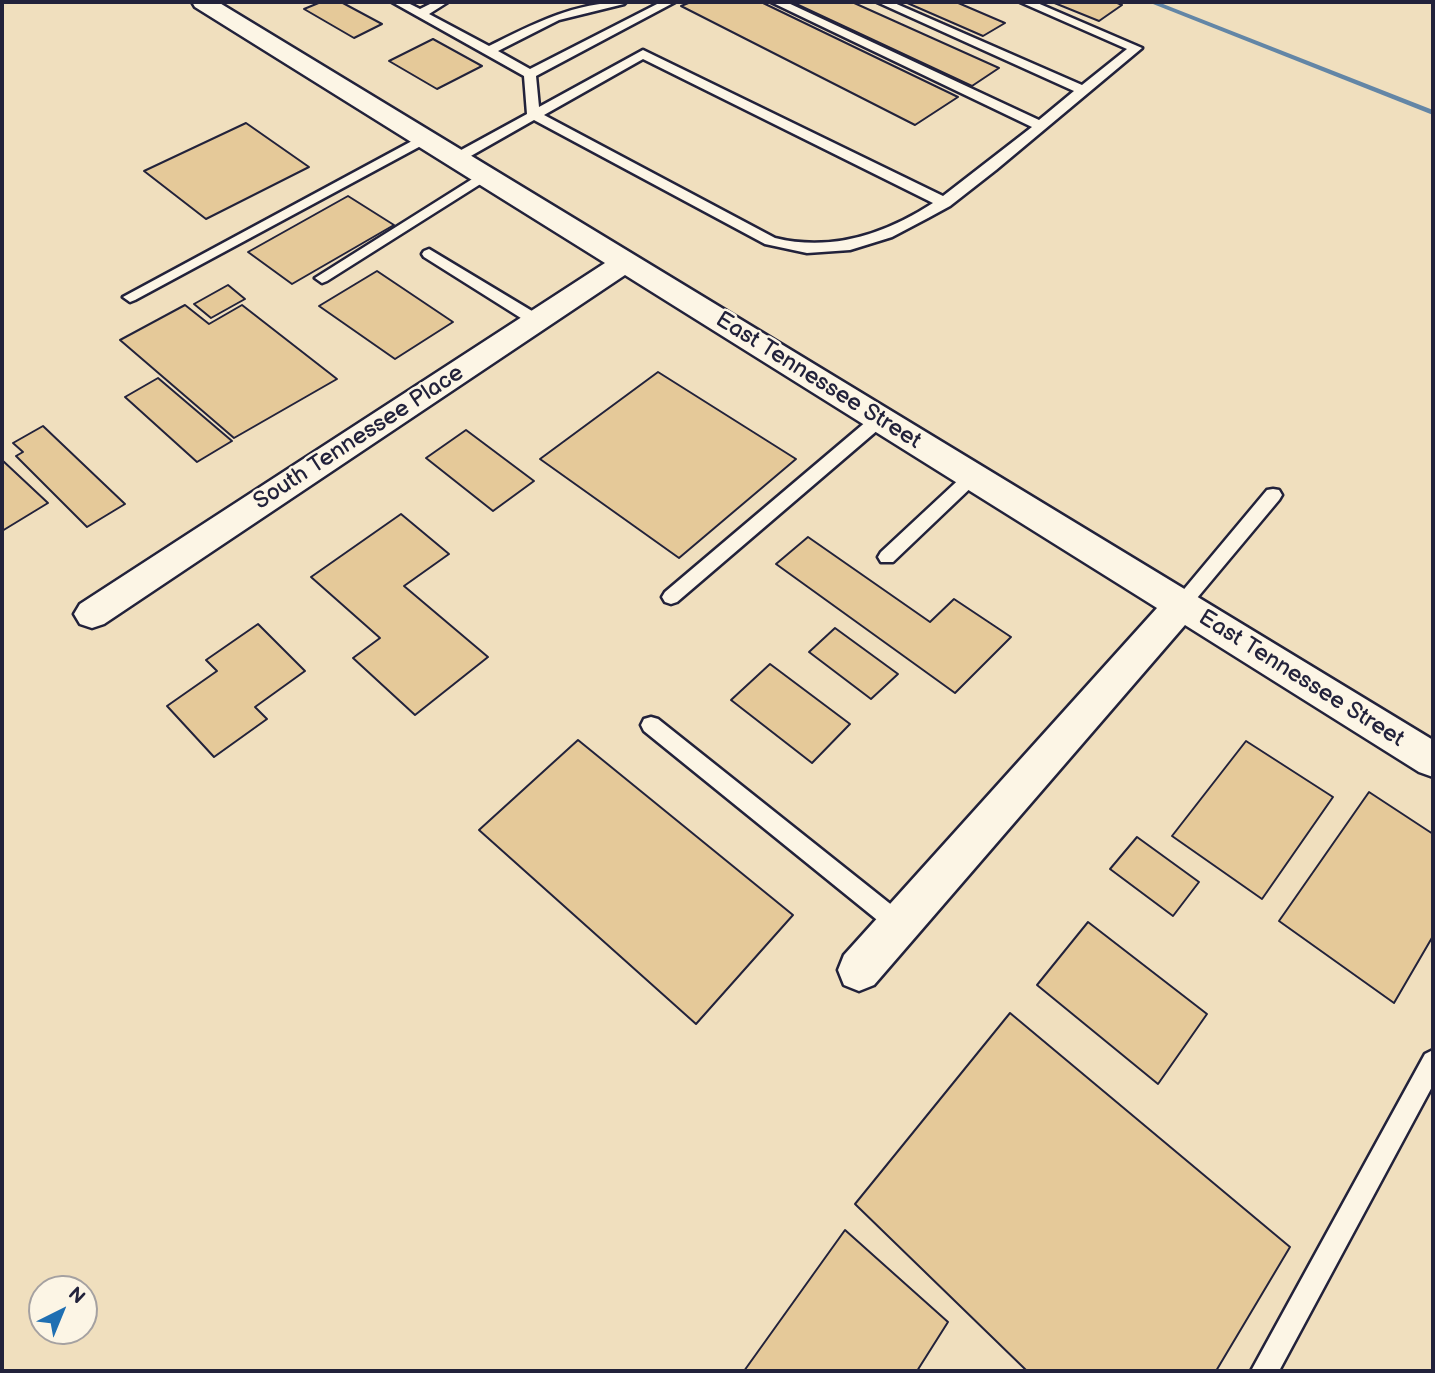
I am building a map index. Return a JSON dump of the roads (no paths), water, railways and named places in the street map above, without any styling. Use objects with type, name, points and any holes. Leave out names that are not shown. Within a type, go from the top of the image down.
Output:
[{"type":"street","name":"East Tennessee Street","points":[[203,2],[1433,760]]},
{"type":"street","name":"South Tennessee Place","points":[[92,614],[626,262]]},
{"type":"street","points":[[859,970],[1181,604]]},
{"type":"lane","points":[[398,2],[530,74]]},
{"type":"lane","points":[[421,13],[442,2]]},
{"type":"lane","points":[[489,51],[555,17],[620,2]]},
{"type":"lane","points":[[530,74],[669,2]]},
{"type":"lane","points":[[777,2],[1039,125]]},
{"type":"lane","points":[[883,2],[1083,90]]},
{"type":"lane","points":[[533,114],[770,241],[813,250],[866,243],[945,203],[1136,48],[1026,2]]},
{"type":"lane","points":[[457,158],[643,54],[945,203]]},
{"type":"lane","points":[[530,74],[533,114]]},
{"type":"lane","points":[[130,297],[425,138]]},
{"type":"lane","points":[[322,278],[485,175]]},
{"type":"lane","points":[[429,254],[537,321]]},
{"type":"lane","points":[[671,597],[880,419]]},
{"type":"lane","points":[[887,557],[973,476]]},
{"type":"lane","points":[[1181,604],[1273,495]]},
{"type":"lane","points":[[651,726],[900,925]]},
{"type":"lane","points":[[1264,1371],[1433,1062]]},
{"type":"waterway","points":[[1152,2],[1433,113]]}]
